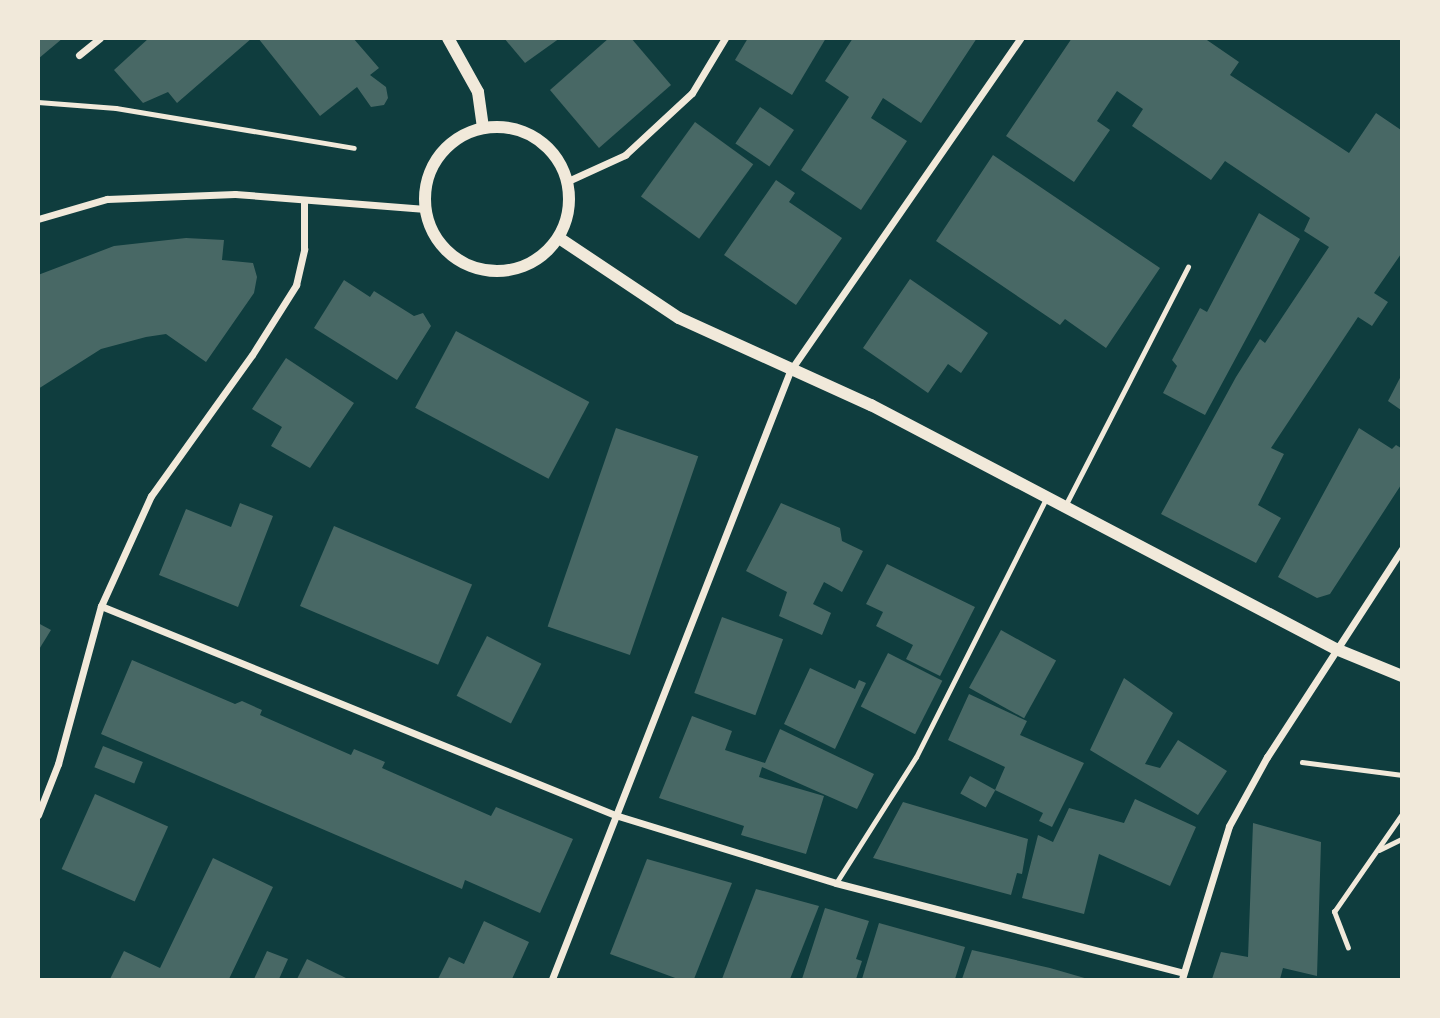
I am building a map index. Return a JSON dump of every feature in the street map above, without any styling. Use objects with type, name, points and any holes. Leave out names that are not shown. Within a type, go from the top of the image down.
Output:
[{"type":"street","points":[[79,55],[100,38]]},
{"type":"street","points":[[448,38],[478,92],[483,127]]},
{"type":"street","points":[[568,181],[625,155],[692,93],[725,38]]},
{"type":"street","points":[[552,979],[790,371],[1021,38]]},
{"type":"street","points":[[483,127],[526,131],[559,160],[568,181],[569,210],[559,237],[542,256],[520,269],[495,272],[469,267],[448,253],[433,233],[425,209],[425,187],[444,148],[483,127]]},
{"type":"street","points":[[38,219],[107,199],[235,194],[425,209]]},
{"type":"street","points":[[38,815],[58,764],[101,606],[151,496],[252,355],[296,285],[304,249],[304,200]]},
{"type":"street","points":[[559,237],[679,318],[790,371],[872,405],[1047,494],[1336,649],[1402,676]]},
{"type":"street","points":[[101,606],[615,815],[836,883],[1182,976],[1229,825],[1267,757],[1402,549]]},
{"type":"lane","points":[[1066,504],[1188,267]]},
{"type":"lane","points":[[836,883],[916,757],[1047,494]]},
{"type":"path","points":[[38,102],[116,108],[354,148]]},
{"type":"path","points":[[1267,757],[1402,775]]},
{"type":"path","points":[[1348,948],[1334,912],[1402,814]]},
{"type":"path","points":[[1378,850],[1402,839]]},
{"type":"building","points":[[38,38],[63,38],[38,59]]},
{"type":"building","points":[[149,38],[252,38],[177,103],[168,92],[143,103],[114,70]]},
{"type":"building","points":[[258,38],[353,38],[379,68],[370,75],[386,87],[388,98],[384,105],[371,107],[357,87],[320,116]]},
{"type":"building","points":[[504,38],[560,38],[525,63]]},
{"type":"building","points":[[609,38],[631,38],[671,85],[599,148],[550,90]]},
{"type":"building","points":[[748,38],[826,38],[792,95],[735,60]]},
{"type":"building","points":[[853,38],[977,38],[921,123],[883,98],[871,118],[907,141],[861,210],[801,170],[849,97],[825,81]]},
{"type":"building","points":[[1072,38],[1204,38],[1239,62],[1230,75],[1349,153],[1376,113],[1401,130],[1401,254],[1374,293],[1388,302],[1372,326],[1358,317],[1271,448],[1284,454],[1258,505],[1281,518],[1256,563],[1161,514],[1236,377],[1260,339],[1265,343],[1329,247],[1304,231],[1310,218],[1225,161],[1211,180],[1132,126],[1143,109],[1117,91],[1097,121],[1110,130],[1074,182],[1006,136]]},
{"type":"building","points":[[760,107],[794,130],[769,166],[735,143]]},
{"type":"building","points":[[695,122],[753,164],[699,239],[641,196]]},
{"type":"building","points":[[993,155],[1160,268],[1106,348],[1065,319],[1060,325],[936,241]]},
{"type":"building","points":[[776,180],[795,193],[789,202],[842,238],[796,305],[724,255]]},
{"type":"building","points":[[1259,213],[1300,239],[1205,415],[1163,393],[1177,366],[1172,360],[1200,308],[1207,312]]},
{"type":"building","points":[[186,238],[224,240],[222,260],[253,263],[257,277],[254,293],[206,362],[166,334],[146,337],[101,349],[38,389],[38,275],[114,246]]},
{"type":"building","points":[[910,279],[988,333],[961,373],[948,364],[928,393],[863,348]]},
{"type":"building","points":[[344,280],[370,297],[374,291],[414,316],[423,313],[431,326],[397,380],[314,328]]},
{"type":"building","points":[[456,331],[589,402],[548,479],[415,408]]},
{"type":"building","points":[[286,358],[354,403],[310,468],[271,446],[282,427],[252,409]]},
{"type":"building","points":[[1401,376],[1401,410],[1388,401]]},
{"type":"building","points":[[616,428],[698,456],[630,655],[548,627]]},
{"type":"building","points":[[1359,428],[1392,449],[1396,445],[1401,448],[1401,485],[1330,594],[1317,598],[1278,577]]},
{"type":"building","points":[[240,503],[273,516],[238,607],[159,575],[186,509],[231,527]]},
{"type":"building","points":[[781,503],[840,528],[842,541],[863,551],[842,592],[824,582],[813,604],[831,613],[822,635],[779,616],[787,592],[746,571]]},
{"type":"building","points":[[334,526],[472,585],[438,665],[300,606]]},
{"type":"building","points":[[887,564],[975,607],[940,676],[906,659],[913,645],[876,626],[883,612],[866,604]]},
{"type":"building","points":[[722,617],[783,639],[755,715],[694,693]]},
{"type":"building","points":[[38,623],[51,630],[38,651]]},
{"type":"building","points":[[1001,630],[1056,661],[1024,718],[969,688]]},
{"type":"building","points":[[487,636],[541,664],[511,723],[457,696]]},
{"type":"building","points":[[888,653],[942,681],[915,734],[861,706]]},
{"type":"building","points":[[132,660],[235,704],[242,701],[262,710],[260,715],[351,755],[354,749],[385,762],[382,768],[491,816],[496,807],[573,839],[540,913],[465,880],[462,889],[101,734]]},
{"type":"building","points":[[810,668],[855,689],[859,680],[866,683],[835,749],[784,724]]},
{"type":"building","points":[[1124,678],[1173,713],[1145,764],[1160,768],[1178,740],[1227,771],[1198,815],[1090,750]]},
{"type":"building","points":[[969,694],[1027,721],[1020,735],[1084,763],[1052,827],[1039,821],[1043,813],[995,790],[1005,767],[948,740]]},
{"type":"building","points":[[692,716],[732,731],[725,750],[765,763],[780,729],[874,774],[857,809],[762,767],[759,777],[824,796],[806,854],[741,835],[744,826],[659,798]]},
{"type":"building","points":[[103,746],[143,762],[134,783],[94,767]]},
{"type":"building","points":[[970,776],[995,790],[986,808],[960,793]]},
{"type":"building","points":[[95,794],[168,827],[135,901],[62,869]]},
{"type":"building","points":[[1135,799],[1196,827],[1170,886],[1099,854],[1084,914],[1022,898],[1038,835],[1053,842],[1069,808],[1124,823]]},
{"type":"building","points":[[903,802],[1028,839],[1022,874],[1017,873],[1011,895],[873,858]]},
{"type":"building","points":[[1253,823],[1321,842],[1317,976],[1283,968],[1280,979],[1212,979],[1221,952],[1248,957]]},
{"type":"building","points":[[213,858],[273,887],[229,979],[110,979],[124,951],[160,968]]},
{"type":"building","points":[[647,859],[732,883],[694,979],[678,979],[610,954]]},
{"type":"building","points":[[756,889],[819,906],[790,979],[722,979]]},
{"type":"building","points":[[825,908],[869,921],[856,959],[862,961],[856,979],[802,979]]},
{"type":"building","points":[[484,921],[529,942],[512,979],[438,979],[449,957],[464,964]]},
{"type":"building","points":[[879,923],[965,947],[955,979],[862,979]]},
{"type":"building","points":[[972,950],[1050,968],[1088,979],[962,979]]},
{"type":"building","points":[[267,951],[288,959],[279,979],[254,979]]},
{"type":"building","points":[[307,959],[348,979],[297,979]]}]
